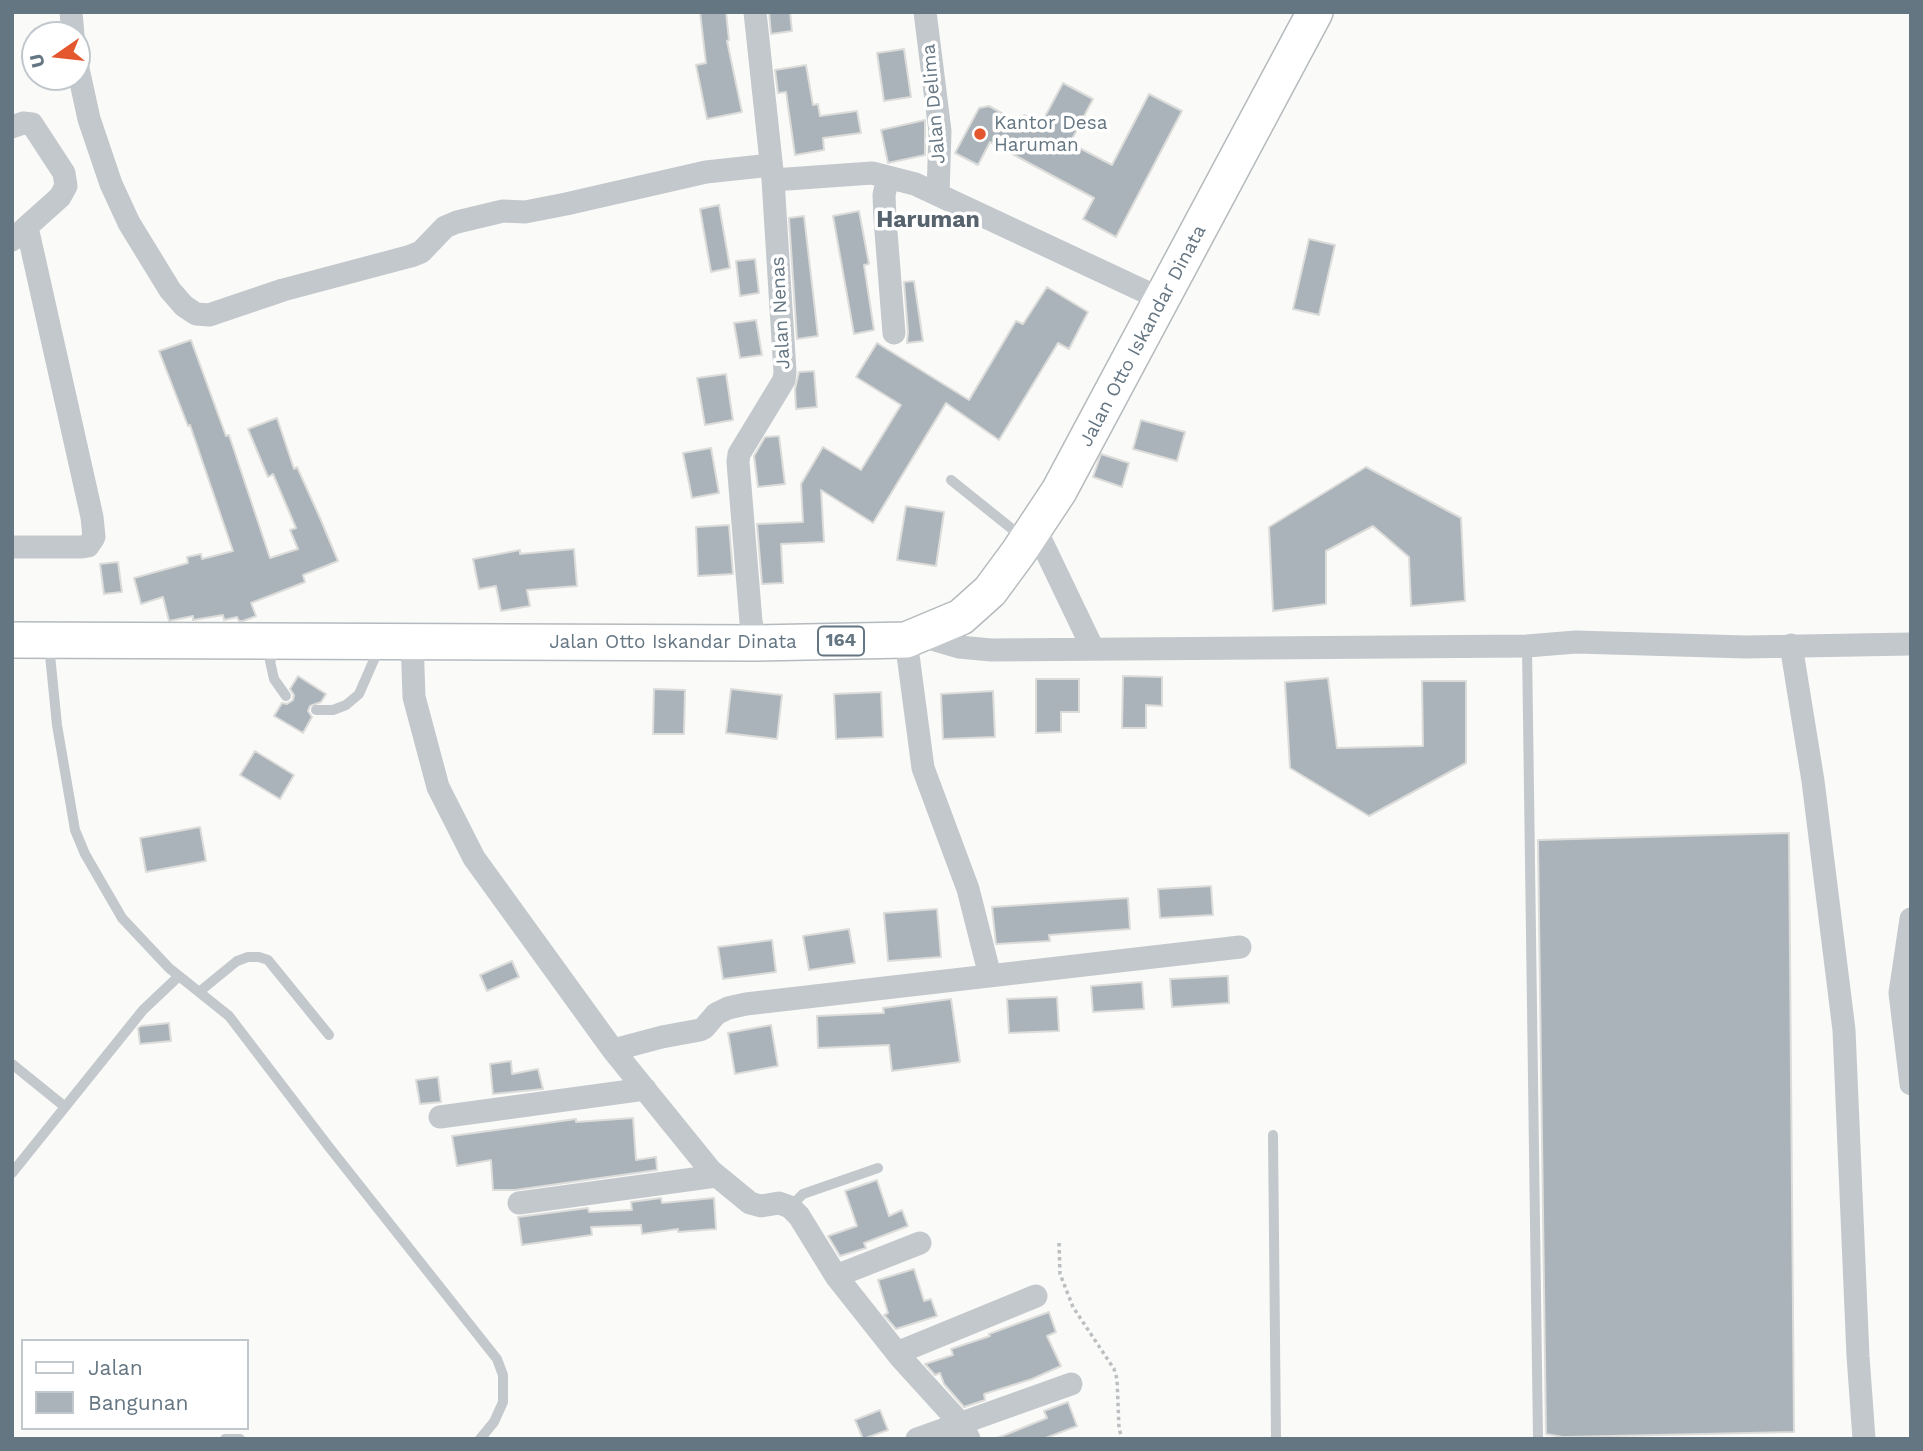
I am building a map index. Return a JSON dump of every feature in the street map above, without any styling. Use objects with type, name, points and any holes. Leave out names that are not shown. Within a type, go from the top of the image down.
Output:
[{"type":"main road","name":"Jalan Otto Iskandar Dinata","points":[[12,640],[756,643],[912,638],[961,617],[990,592],[1059,491],[1315,12]]},
{"type":"street","name":"Jalan Nenas","points":[[755,12],[772,172],[785,377],[739,454],[737,462],[751,622],[756,643]]},
{"type":"street","name":"Jalan Delima","points":[[925,12],[940,131],[938,195]]},
{"type":"street","points":[[83,91],[89,119],[111,184],[129,223],[170,290],[184,306],[196,314],[209,315],[283,290],[411,256],[421,252],[444,227],[457,222],[503,211],[525,212],[566,204],[706,172],[872,173],[915,184],[1163,300]]},
{"type":"street","points":[[12,127],[23,123],[32,124],[64,173],[65,186],[60,197],[20,233],[92,517],[94,537],[88,547],[12,546]]},
{"type":"street","points":[[888,177],[884,207],[894,333]]},
{"type":"street","points":[[1031,534],[1093,649]]},
{"type":"street","points":[[990,976],[968,889],[923,768],[912,638],[991,650],[1527,646],[1576,642],[1746,647],[1911,644]]},
{"type":"street","points":[[397,640],[438,788],[474,858],[613,1050],[716,1175],[756,1205],[779,1203],[790,1207],[799,1216],[836,1276],[965,1432]]},
{"type":"street","points":[[1791,645],[1813,781],[1844,1030],[1864,1439]]},
{"type":"street","points":[[1911,919],[1900,992],[1911,1084]]},
{"type":"street","points":[[613,1050],[699,1030],[716,1014],[737,1006],[1240,947]]},
{"type":"street","points":[[440,1117],[645,1089]]},
{"type":"street","points":[[519,1202],[716,1175]]},
{"type":"street","points":[[836,1276],[920,1243]]},
{"type":"street","points":[[897,1353],[1036,1296]]},
{"type":"street","points":[[917,1439],[965,1432],[1071,1384]]},
{"type":"lane","points":[[951,480],[1031,534]]},
{"type":"lane","points":[[49,640],[57,725],[75,830],[85,854],[122,918],[179,976],[229,1016],[496,1359],[503,1375],[503,1402],[494,1422],[480,1439]]},
{"type":"lane","points":[[280,640],[271,661],[274,679],[286,696]]},
{"type":"lane","points":[[316,710],[333,710],[346,705],[359,694],[397,640]]},
{"type":"lane","points":[[1527,646],[1538,1439]]},
{"type":"lane","points":[[199,992],[237,961],[259,957],[268,960],[329,1035]]},
{"type":"lane","points":[[12,1173],[143,1010],[179,976]]},
{"type":"lane","points":[[12,1064],[64,1106]]},
{"type":"lane","points":[[1273,1135],[1276,1439]]},
{"type":"lane","points":[[790,1207],[803,1194],[877,1168]]},
{"type":"lane","points":[[225,1439],[240,1439]]},
{"type":"path","points":[[1059,1244],[1060,1274],[1073,1307],[1114,1369],[1122,1439]]},
{"type":"building","points":[[700,12],[726,12],[727,41],[742,112],[707,119],[696,65],[706,63]]},
{"type":"building","points":[[769,12],[790,12],[792,31],[771,34]]},
{"type":"building","points":[[904,49],[911,97],[884,101],[877,53]]},
{"type":"building","points":[[806,65],[813,105],[818,104],[820,116],[857,111],[861,133],[823,138],[824,150],[795,155],[786,92],[778,93],[775,70]]},
{"type":"building","points":[[1063,83],[1093,99],[1070,143],[1112,165],[1149,94],[1182,111],[1116,237],[1083,219],[1094,198],[990,142],[978,165],[955,153],[979,108],[989,106],[1020,123],[1024,115],[1041,124]]},
{"type":"building","points":[[925,120],[925,155],[888,163],[881,130]]},
{"type":"building","points":[[719,205],[730,268],[711,272],[700,209]]},
{"type":"building","points":[[859,211],[869,264],[864,265],[874,330],[854,334],[833,216]]},
{"type":"building","points":[[804,216],[818,336],[797,339],[789,218]]},
{"type":"building","points":[[1309,239],[1335,245],[1319,315],[1293,309]]},
{"type":"building","points":[[755,259],[759,293],[740,296],[736,261]]},
{"type":"building","points":[[914,281],[923,341],[907,343],[904,282]]},
{"type":"building","points":[[1047,287],[1088,312],[1069,349],[1058,343],[999,440],[946,403],[873,523],[821,490],[824,542],[781,544],[783,583],[762,584],[757,524],[803,522],[801,484],[823,447],[861,470],[901,405],[856,377],[877,343],[969,400],[1016,321],[1023,324]]},
{"type":"building","points":[[756,320],[762,355],[740,358],[734,323]]},
{"type":"building","points":[[191,340],[226,436],[229,435],[270,558],[298,549],[290,530],[296,528],[273,474],[268,477],[248,429],[277,418],[294,469],[297,467],[338,561],[303,575],[305,582],[251,603],[256,616],[243,621],[239,621],[237,617],[224,620],[223,615],[193,620],[193,616],[169,621],[163,597],[141,604],[134,578],[188,563],[187,557],[201,554],[202,559],[233,551],[190,425],[188,426],[159,351]]},
{"type":"building","points":[[814,371],[817,407],[796,409],[795,389],[799,372]]},
{"type":"building","points":[[726,374],[733,420],[705,425],[697,378]]},
{"type":"building","points":[[1141,420],[1185,432],[1177,461],[1133,449]]},
{"type":"building","points":[[779,436],[785,484],[758,487],[754,456],[765,437]]},
{"type":"building","points":[[711,448],[719,493],[692,498],[683,453]]},
{"type":"building","points":[[1101,454],[1129,463],[1122,487],[1093,477]]},
{"type":"building","points":[[1366,467],[1461,518],[1465,601],[1411,606],[1409,557],[1373,526],[1326,551],[1326,604],[1273,611],[1269,527]]},
{"type":"building","points":[[906,506],[944,512],[936,566],[897,560]]},
{"type":"building","points":[[729,525],[733,574],[698,576],[696,527]]},
{"type":"building","points":[[574,549],[577,586],[527,590],[530,606],[501,611],[496,586],[479,589],[473,559],[520,550],[520,554]]},
{"type":"building","points":[[118,562],[122,592],[104,594],[100,564]]},
{"type":"building","points":[[298,676],[326,694],[321,702],[310,706],[308,711],[312,717],[303,733],[274,716],[282,703],[287,704],[293,700],[294,695],[290,689]]},
{"type":"building","points":[[1123,676],[1162,677],[1162,706],[1146,705],[1146,728],[1122,728]]},
{"type":"building","points":[[1328,678],[1337,748],[1423,746],[1422,681],[1466,681],[1466,763],[1369,816],[1290,768],[1285,682]]},
{"type":"building","points":[[1036,679],[1079,679],[1079,712],[1061,712],[1061,732],[1036,733]]},
{"type":"building","points":[[654,689],[685,690],[684,734],[653,734]]},
{"type":"building","points":[[731,689],[782,695],[777,739],[726,733]]},
{"type":"building","points":[[993,691],[995,737],[943,739],[941,694]]},
{"type":"building","points":[[881,692],[883,737],[836,739],[834,694]]},
{"type":"building","points":[[255,751],[294,775],[280,799],[240,775]]},
{"type":"building","points":[[200,827],[206,861],[146,872],[140,838]]},
{"type":"building","points":[[1789,833],[1794,1432],[1563,1437],[1546,1434],[1538,840]]},
{"type":"building","points":[[1211,886],[1213,915],[1160,918],[1158,889]]},
{"type":"building","points":[[1128,898],[1130,929],[1049,935],[1050,941],[996,944],[992,907]]},
{"type":"building","points":[[937,909],[941,957],[888,961],[884,913]]},
{"type":"building","points":[[849,929],[855,963],[809,970],[803,936]]},
{"type":"building","points":[[772,940],[776,972],[723,979],[718,947]]},
{"type":"building","points":[[512,961],[519,977],[487,991],[480,975]]},
{"type":"building","points":[[1228,976],[1229,1003],[1172,1007],[1170,979]]},
{"type":"building","points":[[1142,982],[1144,1009],[1093,1012],[1091,986]]},
{"type":"building","points":[[1057,997],[1059,1031],[1009,1033],[1007,999]]},
{"type":"building","points":[[951,999],[960,1062],[892,1071],[889,1045],[818,1048],[817,1016],[884,1013],[883,1008]]},
{"type":"building","points":[[169,1023],[171,1041],[140,1044],[138,1028]]},
{"type":"building","points":[[771,1025],[778,1066],[735,1074],[728,1033]]},
{"type":"building","points":[[511,1061],[512,1074],[538,1069],[543,1089],[493,1094],[490,1064]]},
{"type":"building","points":[[438,1077],[441,1102],[420,1104],[416,1080]]},
{"type":"building","points":[[633,1118],[636,1160],[656,1157],[657,1170],[515,1190],[493,1190],[491,1160],[457,1166],[452,1136],[576,1119],[576,1122]]},
{"type":"building","points":[[877,1180],[889,1216],[902,1210],[908,1226],[864,1243],[866,1248],[840,1256],[828,1236],[857,1226],[845,1191]]},
{"type":"building","points":[[661,1198],[662,1203],[714,1198],[716,1229],[678,1232],[678,1229],[642,1234],[641,1225],[591,1227],[592,1235],[522,1245],[518,1217],[588,1208],[589,1212],[632,1210],[631,1202]]},
{"type":"building","points":[[914,1269],[924,1301],[931,1299],[937,1316],[896,1329],[884,1315],[888,1313],[878,1280]]},
{"type":"building","points":[[1049,1312],[1056,1332],[1047,1336],[1061,1366],[1032,1379],[984,1394],[985,1400],[964,1407],[944,1384],[940,1373],[935,1375],[925,1364],[953,1355],[951,1349]]},
{"type":"building","points":[[1068,1402],[1077,1426],[1043,1439],[995,1439],[1047,1418],[1044,1411]]},
{"type":"building","points":[[880,1410],[888,1430],[863,1439],[855,1420]]},
{"type":"place","name":"Kantor Desa Haruman","points":[[980,134]]},
{"type":"district","name":"Haruman","points":[[928,220]]}]
